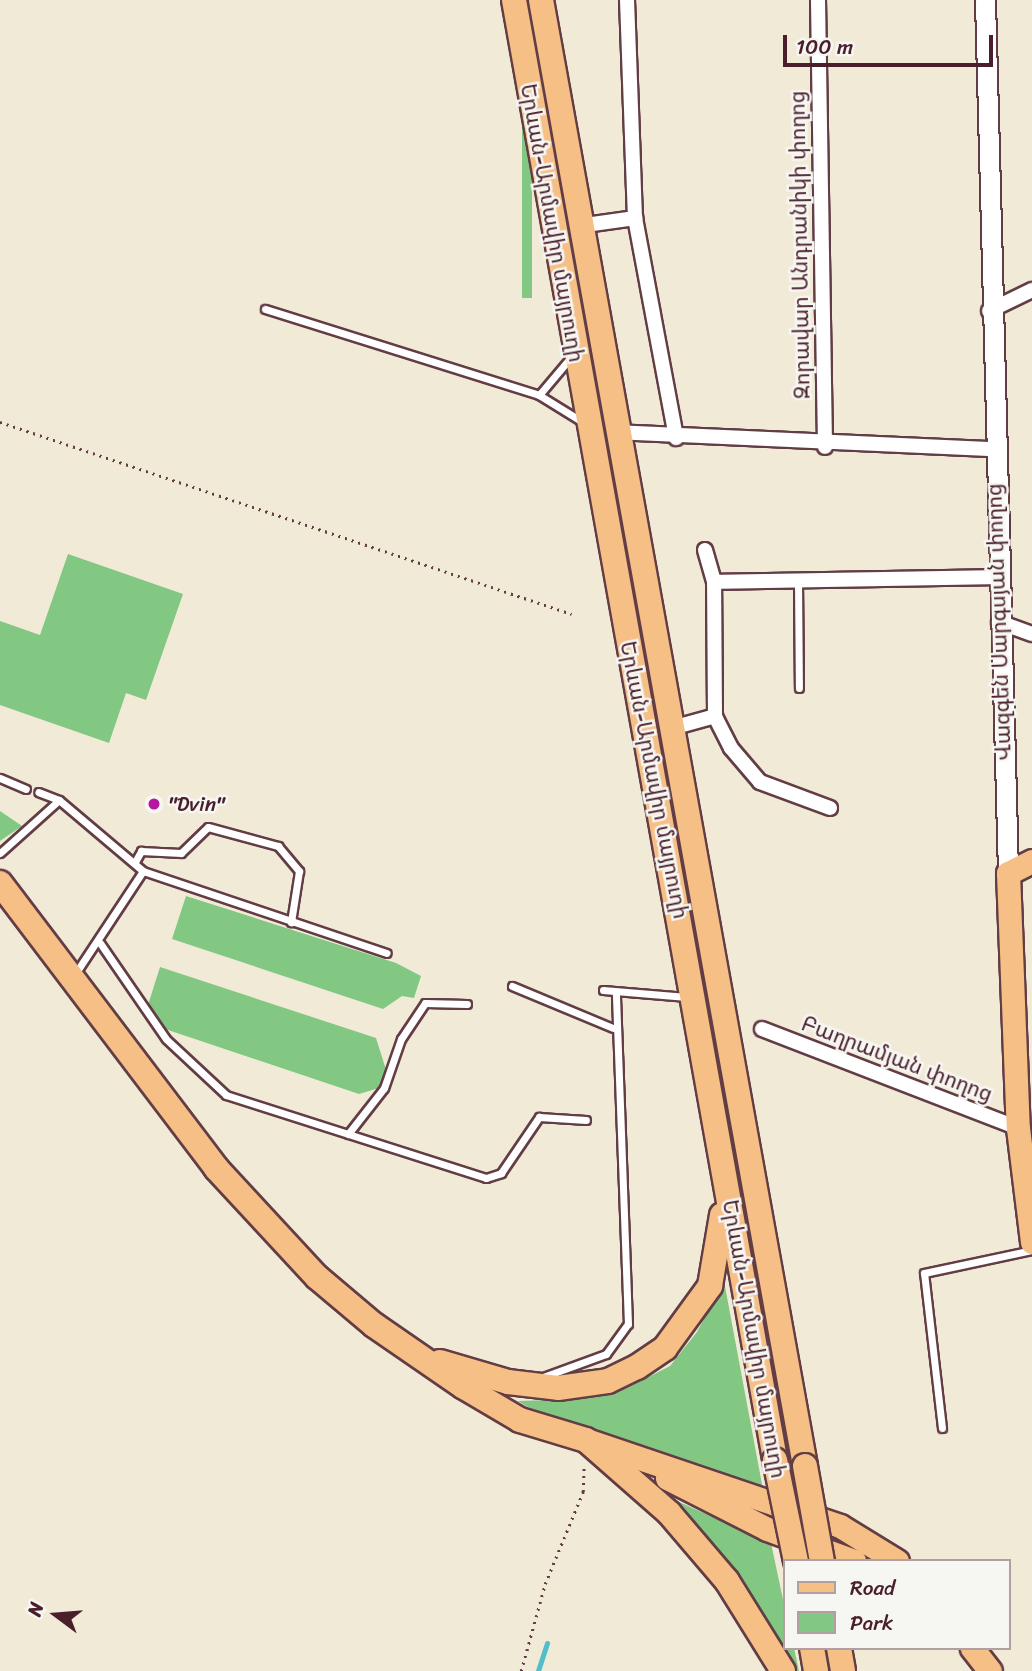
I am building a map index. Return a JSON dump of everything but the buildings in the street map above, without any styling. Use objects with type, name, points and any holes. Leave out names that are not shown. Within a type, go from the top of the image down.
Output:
[{"type":"highway","name":"Երևան-Արմավիր մայրուղի","points":[[514,0],[566,312],[694,997],[775,1460],[796,1559]]},
{"type":"highway","name":"Երևան-Արմավիր մայրուղի","points":[[541,0],[615,432],[752,1150],[822,1559]]},
{"type":"highway","points":[[566,312],[593,307]]},
{"type":"highway","points":[[0,883],[216,1168],[317,1277],[416,1355],[520,1420],[586,1440],[685,1533],[727,1581],[783,1671]]},
{"type":"highway","points":[[416,1355],[508,1382],[558,1388],[608,1381],[665,1348],[710,1286],[718,1258],[721,1148],[726,1139],[739,1137],[752,1150]]},
{"type":"highway","points":[[812,1650],[816,1671]]},
{"type":"highway","points":[[839,1650],[843,1671]]},
{"type":"main road","points":[[1008,873],[1032,861]]},
{"type":"main road","name":"Վազգեն Սարգսյան փողոց","points":[[1008,873],[1018,1128],[1032,1242]]},
{"type":"main road","points":[[586,1440],[840,1526],[894,1559]]},
{"type":"main road","points":[[628,1453],[736,1514],[849,1559]]},
{"type":"main road","points":[[974,1650],[990,1671]]},
{"type":"street","points":[[627,0],[635,218],[676,438]]},
{"type":"street","name":"Զորավար Անդրանիկի փողոց","points":[[818,0],[825,447]]},
{"type":"street","name":"Վազգեն Սարգսյան փողոց","points":[[985,0],[996,577],[1008,873]]},
{"type":"street","points":[[578,226],[635,218]]},
{"type":"street","points":[[989,310],[1032,290]]},
{"type":"street","points":[[615,432],[825,447],[993,449]]},
{"type":"street","points":[[705,550],[714,582],[715,716],[760,782],[830,807]]},
{"type":"street","points":[[714,582],[996,577]]},
{"type":"street","points":[[999,622],[1032,634]]},
{"type":"street","points":[[672,728],[715,716]]},
{"type":"street","name":"Բաղրամյան փողոց","points":[[762,1029],[1018,1128]]},
{"type":"lane","points":[[265,309],[539,395],[587,426]]},
{"type":"lane","points":[[539,395],[574,352]]},
{"type":"lane","points":[[798,581],[799,688]]},
{"type":"lane","points":[[0,778],[26,789]]},
{"type":"lane","points":[[38,792],[59,800],[135,862],[142,871],[387,953]]},
{"type":"lane","points":[[0,853],[59,800]]},
{"type":"lane","points":[[135,862],[141,851],[181,853],[208,827],[278,846],[299,871],[291,922]]},
{"type":"lane","points":[[72,978],[100,943],[142,871]]},
{"type":"lane","points":[[100,943],[166,1039],[226,1095],[493,1178],[539,1117],[586,1120]]},
{"type":"lane","points":[[512,986],[613,1028]]},
{"type":"lane","points":[[603,990],[694,997]]},
{"type":"lane","points":[[508,1382],[582,1366],[615,1346],[628,1324],[613,1028],[616,993]]},
{"type":"lane","points":[[348,1133],[384,1088],[401,1039],[425,1003],[467,1004]]},
{"type":"lane","points":[[942,1428],[924,1273],[1032,1250]]},
{"type":"path","points":[[0,422],[572,614]]},
{"type":"path","points":[[521,1671],[545,1584],[583,1492],[586,1440]]},
{"type":"green space","points":[[522,0],[532,0],[532,298],[522,298]]},
{"type":"green space","points":[[587,325],[740,1114],[731,1116],[577,327]]},
{"type":"green space","points":[[68,554],[183,594],[146,700],[126,693],[109,743],[0,705],[0,621],[40,635]]},
{"type":"green space","points":[[0,811],[22,826],[0,841]]},
{"type":"green space","points":[[186,896],[396,963],[421,976],[414,998],[402,996],[383,1009],[172,939]]},
{"type":"green space","points":[[160,967],[376,1038],[387,1073],[382,1087],[359,1094],[165,1029],[148,1005]]},
{"type":"green space","points":[[743,1148],[816,1559],[803,1559],[732,1150]]},
{"type":"green space","points":[[724,1281],[764,1495],[561,1427],[518,1401],[582,1399],[627,1388],[670,1366],[697,1332]]},
{"type":"green space","points":[[668,1497],[771,1543],[783,1600],[783,1650],[794,1650],[799,1671],[792,1671]]},
{"type":"waterway","points":[[538,1671],[547,1643]]},
{"type":"place","name":"\"Dvin\"","points":[[154,804]]}]
